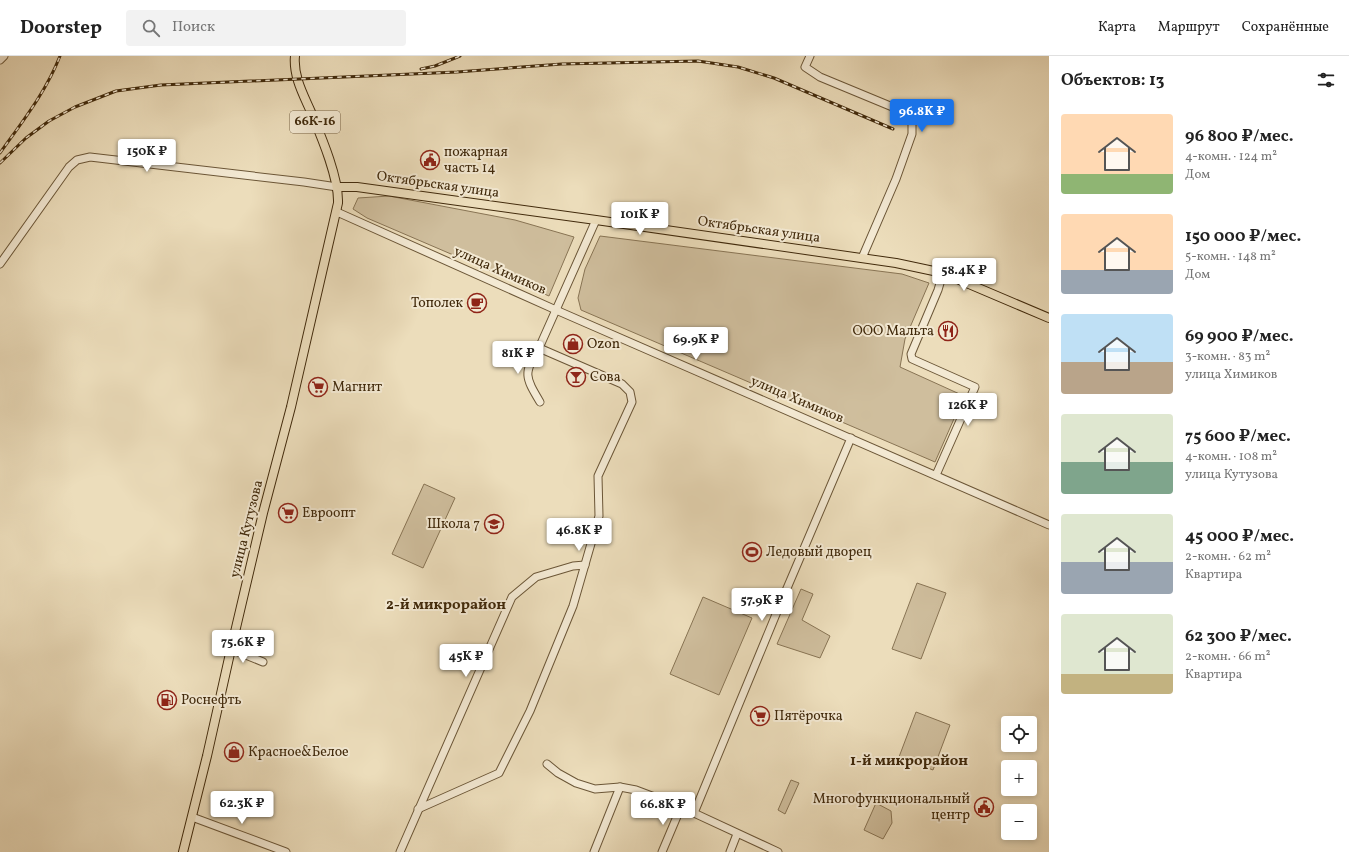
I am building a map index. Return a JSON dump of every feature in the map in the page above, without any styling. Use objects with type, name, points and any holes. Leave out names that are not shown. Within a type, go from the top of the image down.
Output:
[{"type":"main road","name":"66К-16","points":[[295,56],[298,84],[326,152],[337,188],[337,212]]},
{"type":"main road","name":"Октябрьская улица","points":[[337,188],[357,187],[896,263],[944,273],[1049,318]]},
{"type":"main road","name":"улица Кутузова","points":[[183,852],[207,756],[263,513],[291,407],[337,212]]},
{"type":"street","points":[[0,60],[4,56]]},
{"type":"street","points":[[810,56],[805,67],[820,77],[907,113],[912,122],[912,134],[898,175],[862,258]]},
{"type":"street","points":[[0,264],[69,167],[77,160],[90,157],[304,182],[337,188]]},
{"type":"street","name":"улица Химиков","points":[[337,212],[556,310],[1049,525]]},
{"type":"street","points":[[540,402],[529,384],[527,371],[539,348],[596,220]]},
{"type":"street","points":[[936,475],[975,387],[912,359],[911,354],[944,273]]},
{"type":"street","points":[[418,809],[499,773],[530,711],[573,606],[599,516],[598,476],[632,402],[630,392],[622,384],[539,348]]},
{"type":"street","points":[[694,813],[851,438]]},
{"type":"street","points":[[400,852],[512,597],[536,577],[573,566],[585,565]]},
{"type":"street","points":[[231,649],[263,662]]},
{"type":"street","points":[[547,764],[558,773],[576,782],[595,788],[620,788],[636,790],[681,807],[778,852]]},
{"type":"street","points":[[594,852],[620,788]]},
{"type":"street","points":[[662,852],[681,807]]},
{"type":"street","points":[[192,816],[286,852]]},
{"type":"street","points":[[730,852],[737,834]]},
{"type":"shaded area","points":[[389,196],[515,220],[574,237],[549,296],[367,218],[353,209],[358,198]]},
{"type":"shaded area","points":[[600,236],[902,274],[929,283],[905,339],[900,367],[964,396],[935,462],[581,310],[578,298],[585,269]]},
{"type":"shaded area","points":[[424,484],[455,498],[423,568],[392,554]]},
{"type":"shaded area","points":[[917,583],[946,593],[921,659],[892,649]]},
{"type":"shaded area","points":[[801,589],[813,594],[802,620],[830,636],[820,658],[777,644]]},
{"type":"shaded area","points":[[703,597],[752,618],[719,695],[670,674]]},
{"type":"shaded area","points":[[916,712],[950,725],[933,770],[899,757]]},
{"type":"shaded area","points":[[791,780],[799,783],[785,814],[778,810]]},
{"type":"shaded area","points":[[876,803],[891,811],[892,823],[883,839],[864,830]]},
{"type":"railway","points":[[0,153],[41,94],[60,56]]},
{"type":"railway","points":[[421,69],[435,66],[460,56]]},
{"type":"railway","points":[[0,163],[26,138],[49,121],[75,107],[116,91],[161,85],[457,72],[562,64],[698,61],[738,67],[774,78],[893,129]]},
{"type":"place","name":"пожарная часть 14","points":[[430,160]]},
{"type":"place","name":"Тополек","points":[[477,303]]},
{"type":"place","name":"ООО Мальта","points":[[948,331]]},
{"type":"place","name":"Ozon","points":[[573,344]]},
{"type":"place","name":"Сова","points":[[576,377]]},
{"type":"place","name":"Магнит","points":[[318,387]]},
{"type":"place","name":"Евроопт","points":[[288,513]]},
{"type":"place","name":"Школа 7","points":[[494,524]]},
{"type":"place","name":"Ледовый дворец","points":[[752,552]]},
{"type":"place","name":"Роснефть","points":[[167,700]]},
{"type":"place","name":"Пятёрочка","points":[[760,716]]},
{"type":"place","name":"Красное&Белое","points":[[234,752]]},
{"type":"place","name":"Многофункциональный центр","points":[[984,807]]},
{"type":"district","name":"2-й микрорайон","points":[[446,605]]},
{"type":"district","name":"1-й микрорайон","points":[[909,761]]}]
